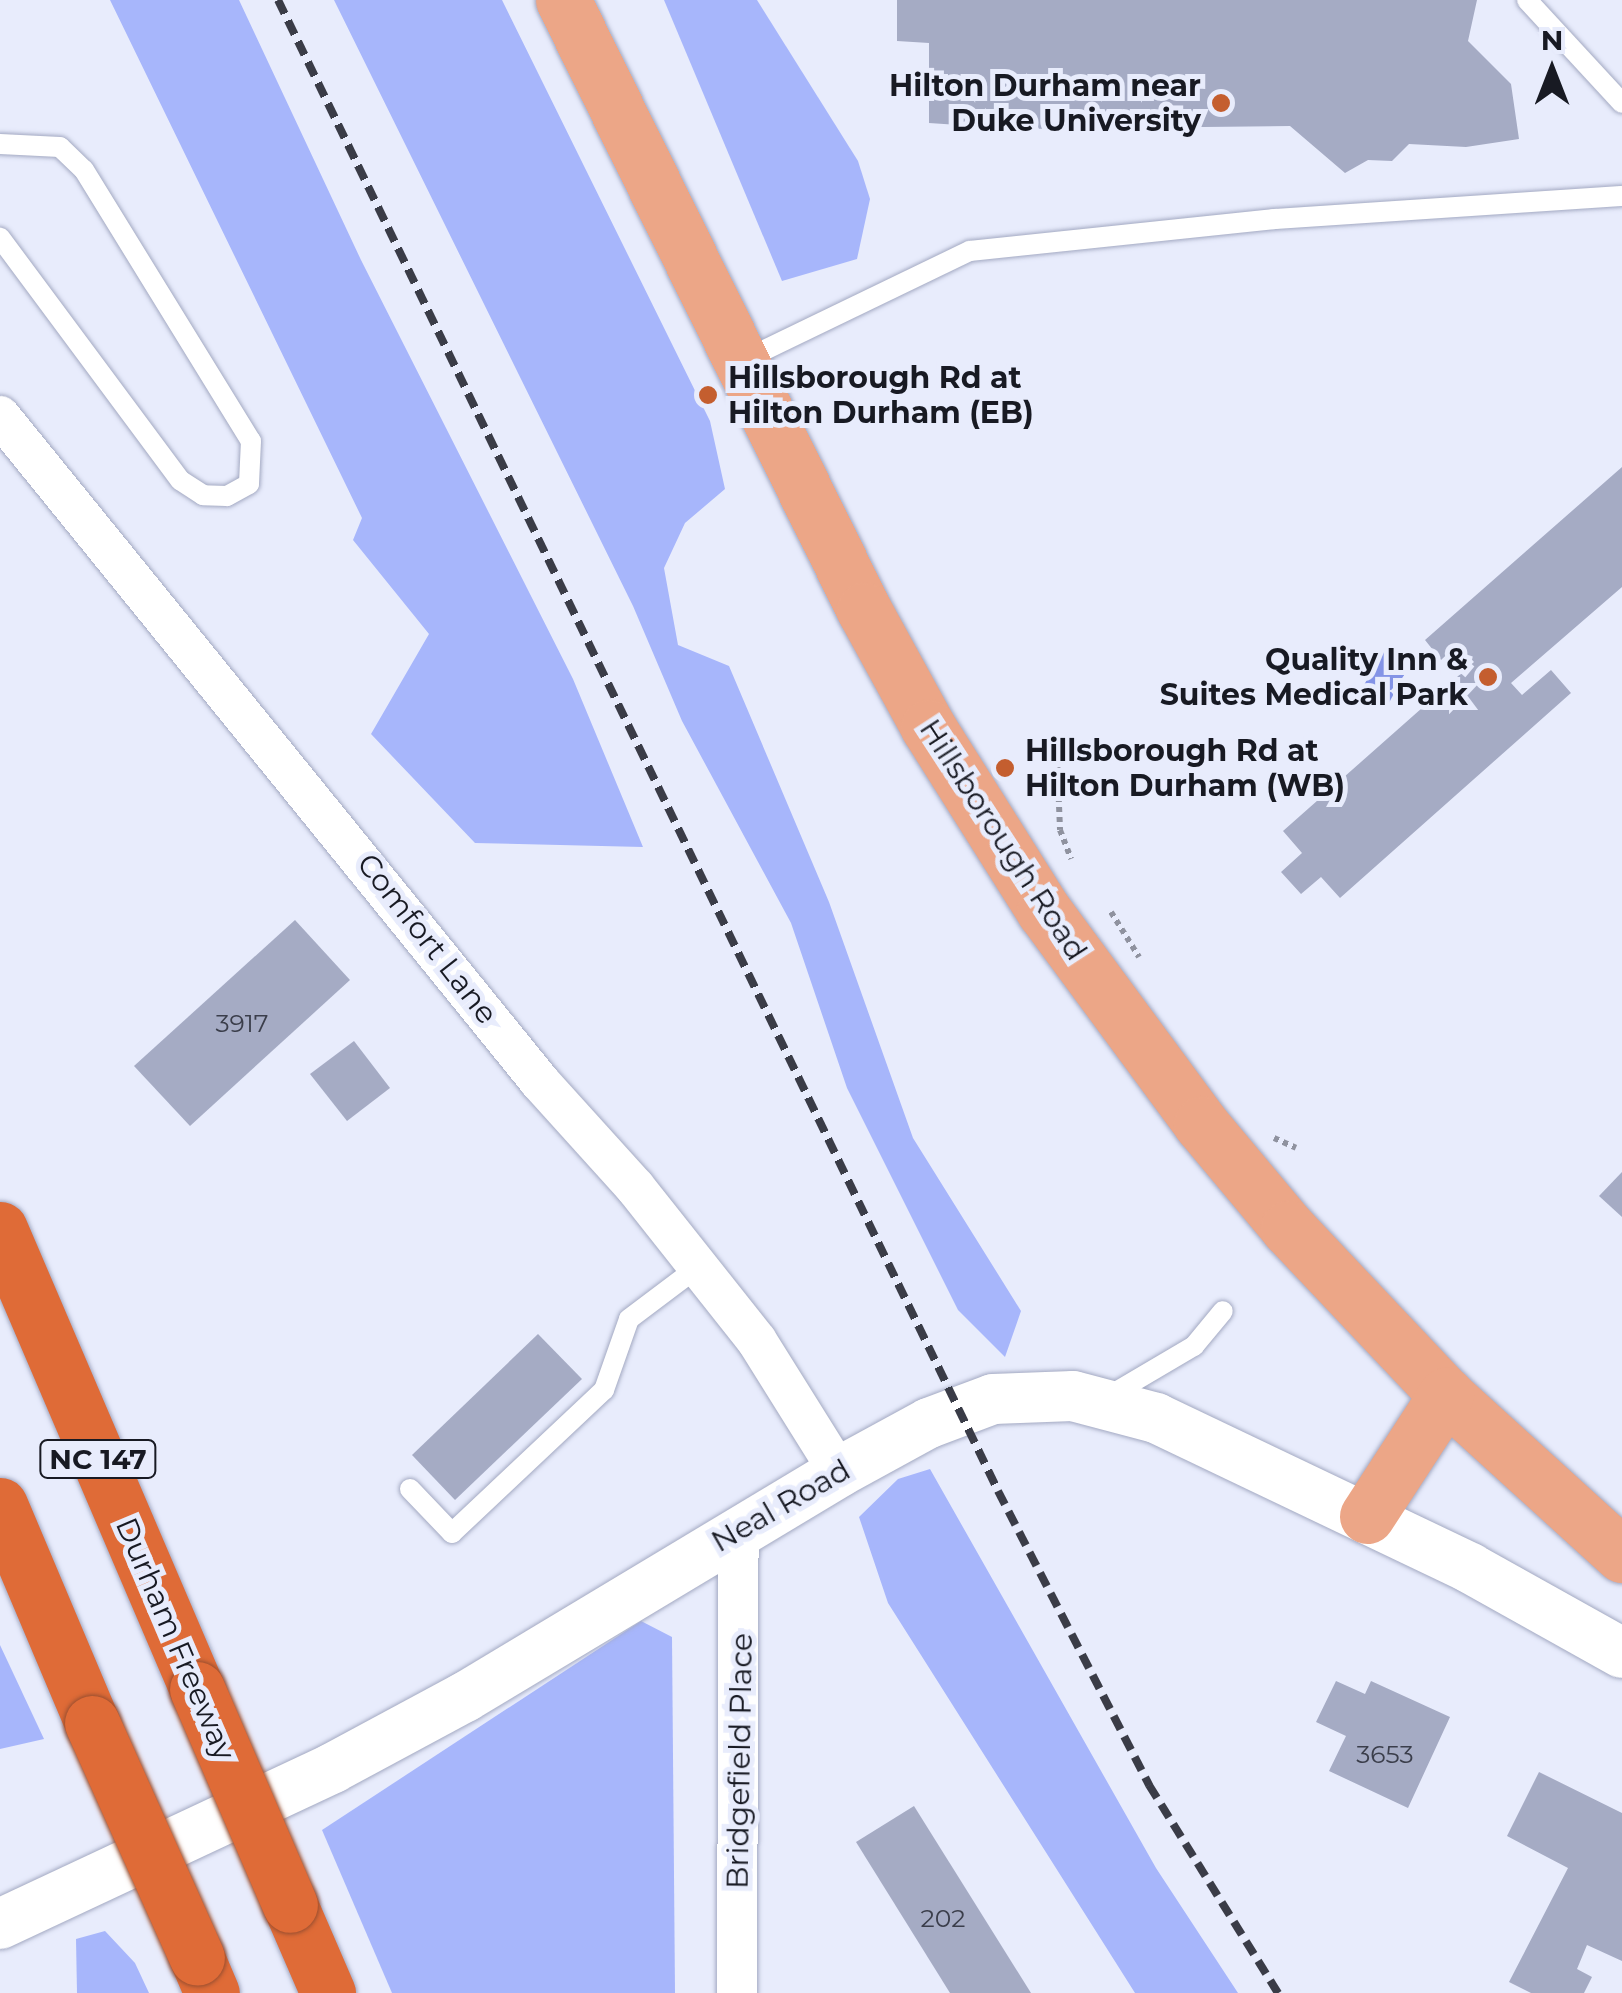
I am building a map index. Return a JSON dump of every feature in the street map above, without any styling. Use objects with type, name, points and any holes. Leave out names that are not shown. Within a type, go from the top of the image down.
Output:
[{"type":"highway","name":"Durham Freeway","points":[[0,1229],[328,1993]]},
{"type":"highway","name":"NC 147","points":[[0,1506],[204,1975]]},
{"type":"main road","name":"Hillsborough Road","points":[[563,0],[739,362],[928,727],[1044,911],[1200,1124],[1446,1394],[1622,1555]]},
{"type":"main road","points":[[1367,1516],[1446,1394]]},
{"type":"street","name":"Comfort Lane","points":[[0,416],[540,1082],[698,1267],[757,1342],[840,1472]]},
{"type":"street","name":"Neal Road","points":[[0,1924],[333,1768],[465,1697],[739,1528],[963,1408],[1036,1395],[1098,1402],[1156,1418],[1367,1516],[1611,1637]]},
{"type":"street","name":"Bridgefield Place","points":[[737,1993],[739,1528]]},
{"type":"lane","points":[[1527,0],[1622,103]]},
{"type":"lane","points":[[0,144],[60,147],[84,170],[251,441],[249,484],[227,496],[203,494],[180,480],[0,238]]},
{"type":"lane","points":[[739,362],[970,250],[1285,218],[1622,196]]},
{"type":"lane","points":[[410,1489],[452,1533],[604,1390],[629,1319],[698,1267]]},
{"type":"lane","points":[[1098,1402],[1194,1346],[1223,1312]]},
{"type":"path","points":[[1057,758],[1060,830],[1071,859]]},
{"type":"shaded area","points":[[110,0],[239,0],[361,260],[573,679],[643,847],[475,843],[371,734],[429,634],[353,540],[362,518]]},
{"type":"shaded area","points":[[334,0],[502,0],[710,421],[725,489],[685,523],[664,568],[678,645],[729,666],[829,902],[913,1138],[1021,1311],[1005,1357],[958,1310],[847,1088],[791,923],[682,721],[633,606]]},
{"type":"shaded area","points":[[664,0],[757,0],[858,161],[870,199],[857,259],[782,281]]},
{"type":"shaded area","points":[[1387,643],[1414,657],[1385,710],[1358,696]]},
{"type":"shaded area","points":[[930,1469],[1156,1868],[1238,1993],[1135,1993],[888,1603],[859,1517],[898,1479]]},
{"type":"shaded area","points":[[641,1621],[672,1637],[675,1993],[392,1993],[322,1830]]},
{"type":"shaded area","points":[[0,1645],[44,1739],[0,1749]]},
{"type":"shaded area","points":[[105,1931],[135,1963],[149,1993],[77,1993],[76,1939]]},
{"type":"building","name":"Hilton Durham near Duke University","points":[[897,0],[1477,0],[1468,41],[1511,84],[1519,139],[1466,147],[1409,144],[1392,161],[1368,160],[1345,173],[1290,126],[1019,129],[929,123],[929,43],[897,41]]},
{"type":"building","name":"Quality Inn & Suites Medical Park","points":[[1622,467],[1622,587],[1511,683],[1522,695],[1551,670],[1571,693],[1340,898],[1321,877],[1301,894],[1281,872],[1302,853],[1283,831],[1474,662],[1458,644],[1441,660],[1425,640]]},
{"type":"building","points":[[1335,677],[1348,691],[1328,710],[1315,696]]},
{"type":"building","points":[[295,920],[350,980],[190,1126],[134,1066]]},
{"type":"building","points":[[354,1041],[390,1088],[347,1121],[310,1074]]},
{"type":"building","points":[[1622,1172],[1622,1217],[1599,1196]]},
{"type":"building","points":[[538,1334],[582,1379],[455,1500],[412,1455]]},
{"type":"building","points":[[1336,1681],[1365,1694],[1371,1681],[1450,1717],[1408,1808],[1329,1771],[1346,1736],[1316,1722]]},
{"type":"building","points":[[1539,1772],[1622,1813],[1622,1961],[1587,1945],[1577,1969],[1592,1977],[1584,1993],[1531,1993],[1509,1982],[1568,1868],[1507,1836]]},
{"type":"building","points":[[914,1806],[1031,1993],[950,1993],[856,1842]]},
{"type":"railway","points":[[278,0],[998,1491],[1149,1785],[1278,1993]]},
{"type":"place","name":"Hilton Durham near Duke University","points":[[1221,103]]},
{"type":"place","name":"Hillsborough Rd at Hilton Durham (EB)","points":[[708,395]]},
{"type":"place","name":"Quality Inn & Suites Medical Park","points":[[1488,677]]},
{"type":"place","name":"Hillsborough Rd at Hilton Durham (WB)","points":[[1005,768]]}]
